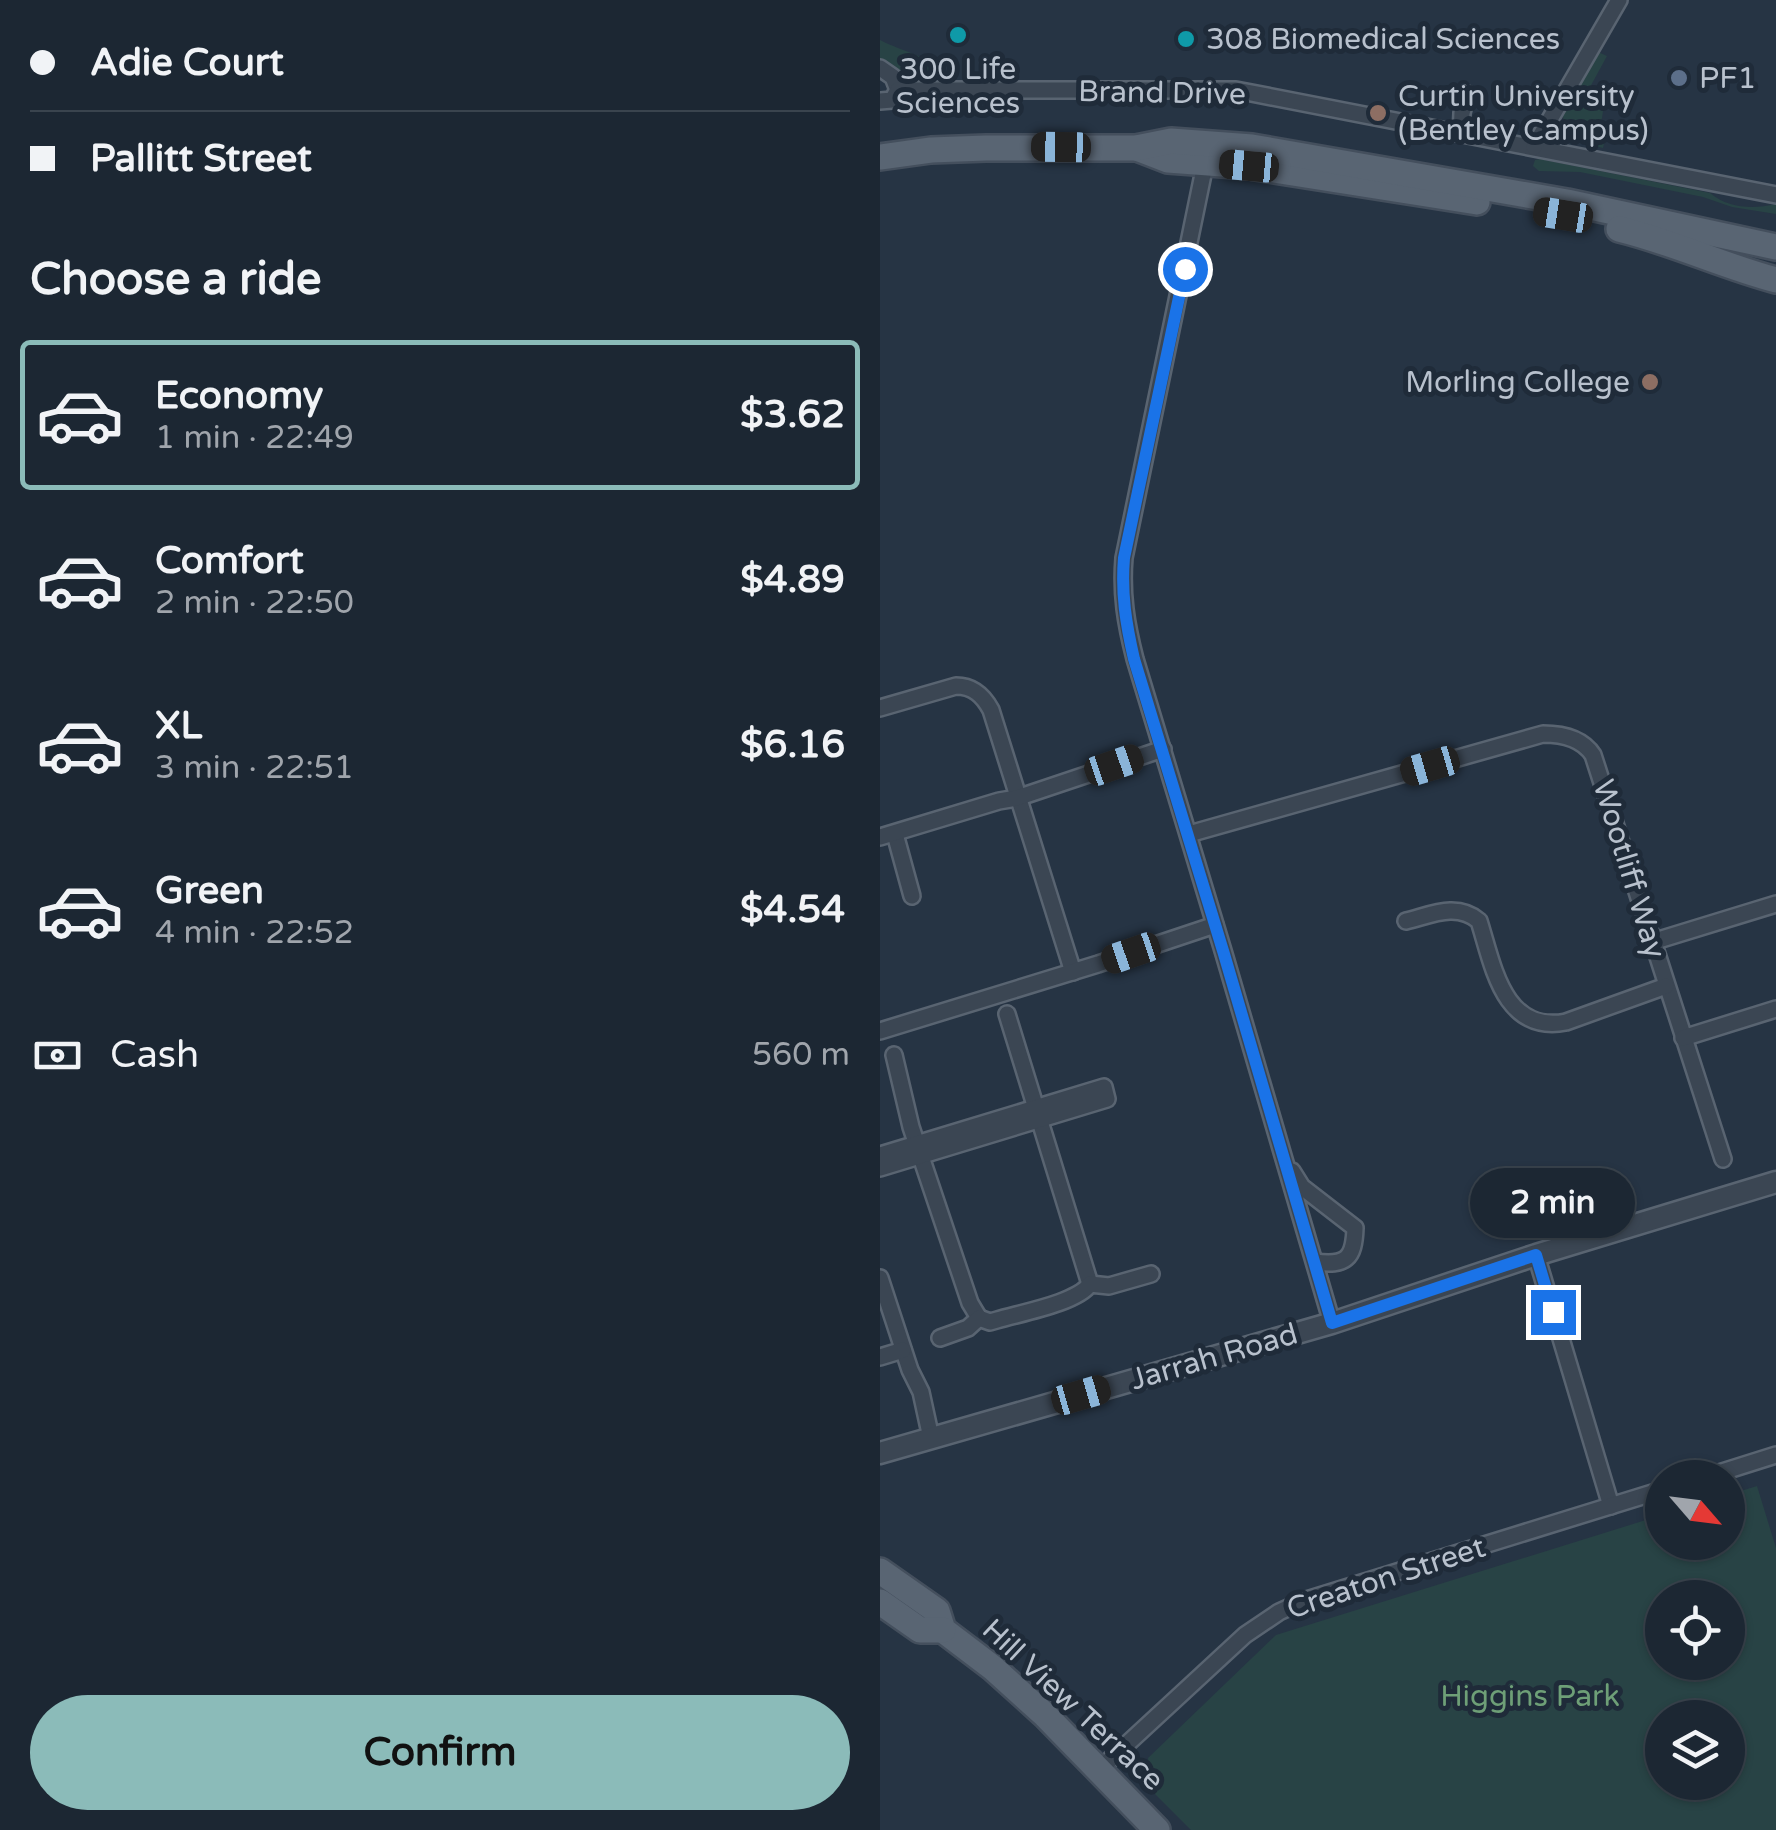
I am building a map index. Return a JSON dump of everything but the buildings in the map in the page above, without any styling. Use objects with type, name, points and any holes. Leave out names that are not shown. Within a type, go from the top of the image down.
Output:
[{"type":"main road","points":[[880,157],[931,150],[1024,146],[1136,148],[1168,160],[1252,147],[1483,186],[1776,247]]},
{"type":"main road","points":[[1207,153],[1249,166],[1563,215],[1651,236],[1721,264],[1776,280]]},
{"type":"main road","name":"Hill View Terrace","points":[[880,1571],[937,1611],[943,1630],[993,1668],[1158,1830]]},
{"type":"main road","name":"Hill View Terrace","points":[[880,1602],[920,1630],[943,1630]]},
{"type":"street","points":[[1534,148],[1619,0]]},
{"type":"street","points":[[880,68],[892,77],[898,90],[892,100],[880,102]]},
{"type":"street","name":"Brand Drive","points":[[898,90],[1236,90],[1776,195]]},
{"type":"street","points":[[1461,134],[1467,94]]},
{"type":"street","points":[[1207,153],[1124,558],[1124,611],[1131,646],[1332,1323]]},
{"type":"street","points":[[880,708],[966,686],[977,692],[991,710],[1072,972]]},
{"type":"street","name":"Wootliff Way","points":[[1188,834],[1543,734],[1569,737],[1588,746],[1723,1159]]},
{"type":"street","points":[[912,896],[887,835],[1018,798],[1163,748]]},
{"type":"street","points":[[1652,942],[1776,904]]},
{"type":"street","points":[[1406,921],[1455,910],[1472,916],[1478,922],[1508,1002],[1544,1022],[1566,1022],[1666,986]]},
{"type":"street","points":[[880,1030],[1215,925]]},
{"type":"street","points":[[1683,1038],[1776,1009]]},
{"type":"street","points":[[1007,1014],[1090,1284]]},
{"type":"street","points":[[894,1055],[918,1149],[978,1318],[990,1322],[1053,1303],[1082,1293],[1090,1284]]},
{"type":"street","points":[[880,1154],[918,1149],[1037,1114]]},
{"type":"street","points":[[880,1168],[918,1149]]},
{"type":"street","points":[[1284,1160],[1302,1187],[1355,1228],[1354,1247],[1347,1258],[1334,1265],[1315,1262]]},
{"type":"street","name":"Jarrah Road","points":[[880,1453],[1332,1323],[1536,1255],[1776,1182]]},
{"type":"street","points":[[1536,1255],[1612,1506]]},
{"type":"street","points":[[1090,1284],[1109,1286],[1151,1274]]},
{"type":"street","points":[[880,1278],[920,1392],[931,1438]]},
{"type":"street","points":[[940,1338],[968,1328],[978,1318]]},
{"type":"street","points":[[880,1357],[903,1350]]},
{"type":"street","points":[[1745,1464],[1776,1454]]},
{"type":"street","name":"Creaton Street","points":[[1100,1769],[1246,1635],[1278,1612],[1302,1601],[1645,1495]]},
{"type":"green space","points":[[880,40],[933,64],[948,76],[947,81],[911,80],[896,72],[880,60]]},
{"type":"green space","points":[[1598,52],[1607,56],[1583,100],[1603,111],[1599,138],[1605,139],[1603,148],[1566,139],[1563,116]]},
{"type":"green space","points":[[1540,159],[1710,193],[1733,205],[1776,204],[1776,214],[1732,207],[1703,197],[1580,172],[1539,171],[1533,166]]},
{"type":"green space","name":"Higgins Park","points":[[1757,1486],[1776,1548],[1776,1830],[1191,1830],[1150,1789],[1148,1758],[1276,1635],[1645,1520],[1645,1560],[1745,1560],[1745,1490]]},
{"type":"place","name":"300 Life Sciences","points":[[958,35]]},
{"type":"place","name":"308 Biomedical Sciences","points":[[1186,39]]},
{"type":"place","name":"PF1","points":[[1679,78]]},
{"type":"place","name":"Curtin University (Bentley Campus)","points":[[1378,113]]},
{"type":"place","name":"Morling College","points":[[1650,382]]},
{"type":"route","points":[[1185,269],[1124,558],[1124,611],[1134,659],[1332,1323],[1536,1255],[1553,1312]]}]
